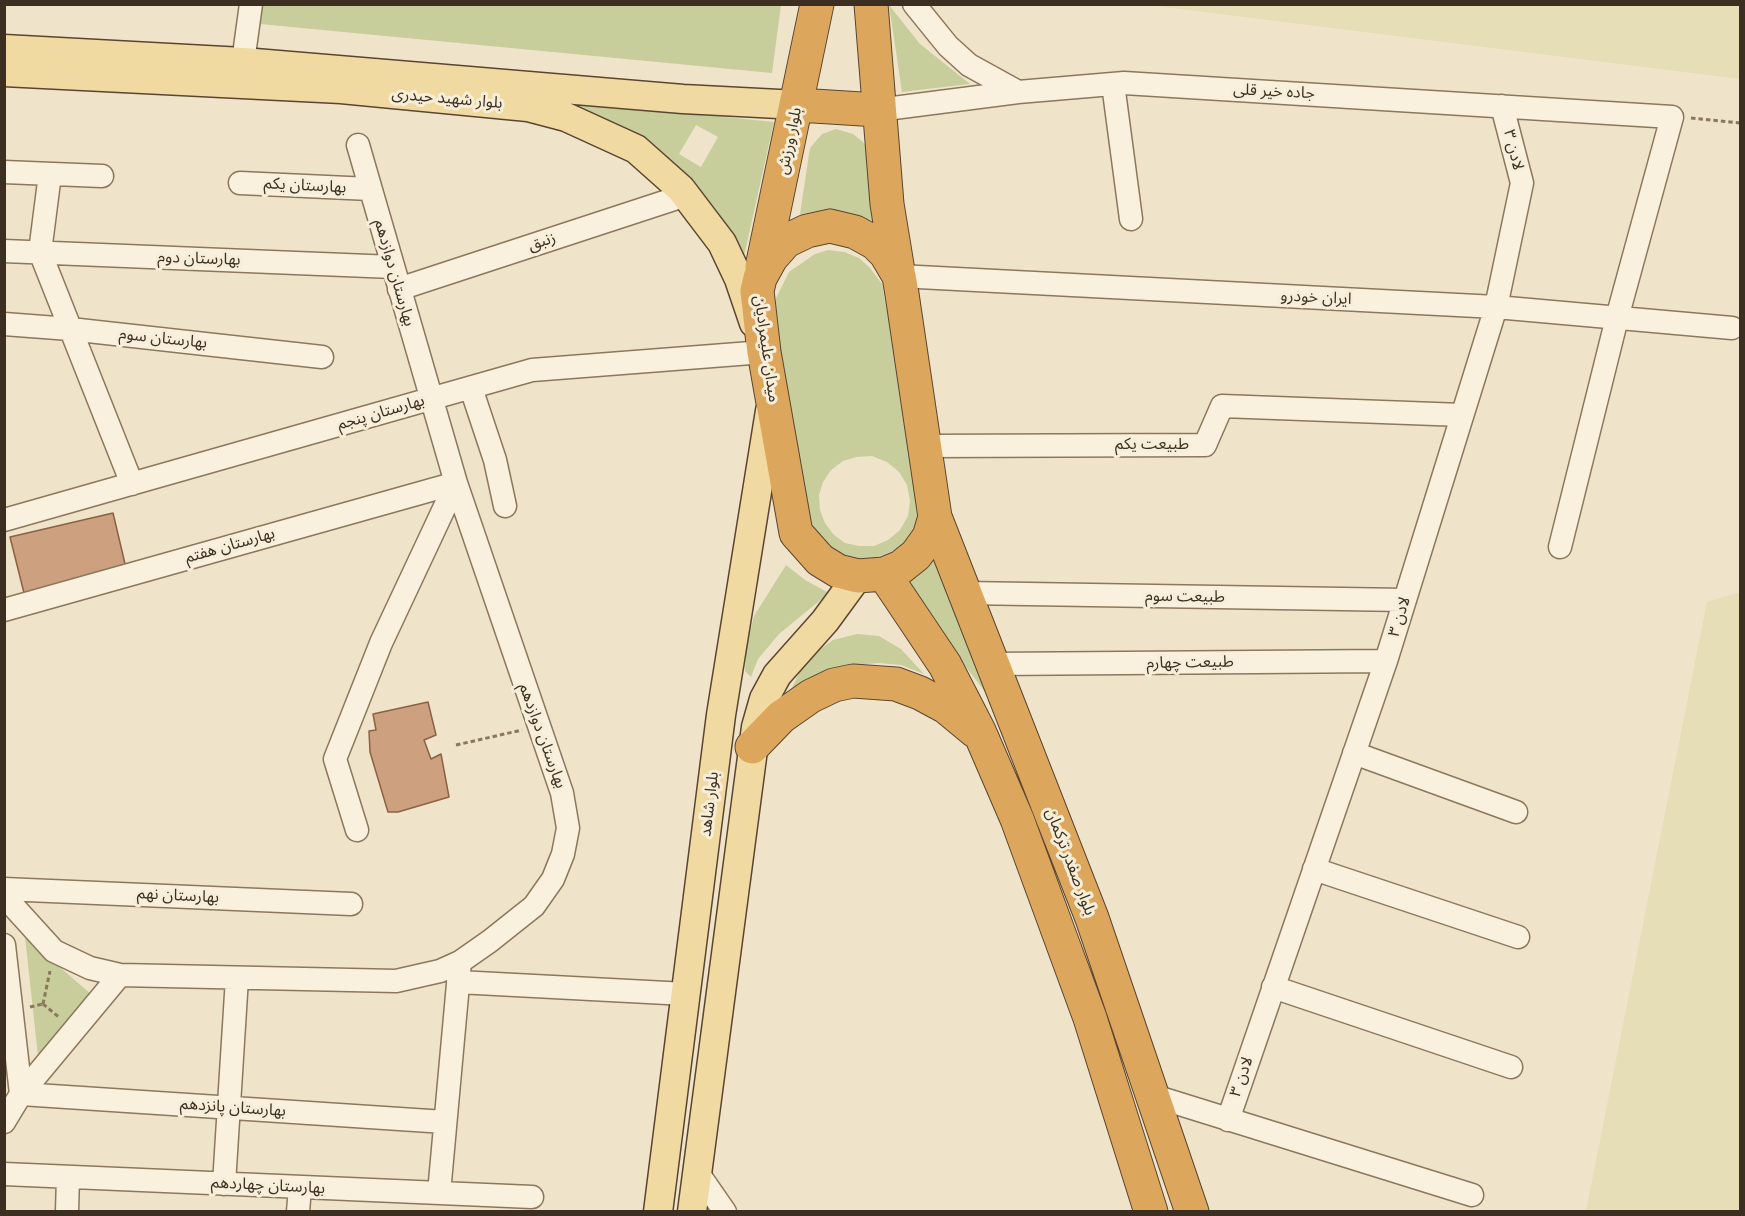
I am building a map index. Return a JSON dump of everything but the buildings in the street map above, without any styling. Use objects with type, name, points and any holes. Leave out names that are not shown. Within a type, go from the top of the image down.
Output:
[{"type":"highway","name":"بلوار ورزش","points":[[760,278],[798,105],[817,4]]},
{"type":"highway","points":[[871,4],[887,204],[899,276]]},
{"type":"highway","points":[[798,105],[878,110]]},
{"type":"highway","name":"میدان علیمرادیان","points":[[871,575],[838,571],[820,560],[796,532],[764,352],[757,291],[760,278],[771,258],[786,241],[807,231],[830,226],[855,232],[875,243],[886,254],[899,276],[935,517]]},
{"type":"highway","points":[[871,575],[901,567],[916,555],[929,537],[935,517]]},
{"type":"highway","name":"بلوار صفدر ترکمان","points":[[935,517],[1092,918],[1192,1212]]},
{"type":"highway","name":"بلوار صفدر ترکمان","points":[[871,575],[945,665],[980,735],[1017,819],[1094,1029],[1151,1212]]},
{"type":"highway","points":[[752,747],[781,717],[811,696],[834,685],[868,680],[896,684],[920,693],[946,707],[980,735]]},
{"type":"main road","name":"بلوار شهید حیدری","points":[[4,49],[244,73],[798,105]]},
{"type":"main road","name":"بلوار شهید حیدری","points":[[4,72],[244,73],[340,89],[538,110],[566,117],[636,149],[669,176],[686,195],[722,243],[739,279],[764,352]]},
{"type":"main road","name":"بلوار شاهد","points":[[658,1212],[721,715],[772,398]]},
{"type":"main road","name":"بلوار شاهد","points":[[692,1212],[752,747],[764,699],[777,675],[825,621],[871,575]]},
{"type":"street","points":[[244,73],[251,4]]},
{"type":"street","points":[[914,4],[948,46],[969,65],[1017,92]]},
{"type":"street","points":[[1113,84],[1131,219]]},
{"type":"street","name":"جاده خیر قلی","points":[[878,110],[1017,92],[1113,84],[1672,117]]},
{"type":"street","name":"لادن ۳","points":[[1228,1120],[1386,661],[1496,307],[1522,183],[1502,106]]},
{"type":"street","points":[[1560,548],[1617,318],[1672,117]]},
{"type":"street","name":"بهارستان دوازدهم","points":[[54,951],[90,968],[120,975],[396,981],[440,971],[459,972],[490,941],[534,906],[553,879],[563,854],[568,828],[568,812],[456,483],[358,145]]},
{"type":"street","points":[[4,172],[102,176]]},
{"type":"street","points":[[50,174],[40,252],[132,484]]},
{"type":"street","name":"بهارستان یکم","points":[[240,183],[370,189]]},
{"type":"street","name":"زنبق","points":[[396,278],[686,195]]},
{"type":"street","name":"بهارستان دوم","points":[[4,251],[396,278]]},
{"type":"street","name":"ایران خودرو","points":[[899,276],[1496,307],[1732,328]]},
{"type":"street","name":"بهارستان سوم","points":[[4,324],[70,329],[322,357]]},
{"type":"street","name":"بهارستان پنجم","points":[[4,520],[532,370],[764,352]]},
{"type":"street","points":[[471,388],[495,460],[505,506]]},
{"type":"street","name":"طبیعت یکم","points":[[925,446],[1204,445],[1222,406],[1462,415]]},
{"type":"street","points":[[357,830],[335,759],[394,612],[456,483]]},
{"type":"street","name":"بهارستان هفتم","points":[[4,610],[456,483]]},
{"type":"street","name":"طبیعت سوم","points":[[965,593],[1405,600]]},
{"type":"street","name":"طبیعت چهارم","points":[[993,664],[1386,661]]},
{"type":"street","points":[[1354,753],[1516,812]]},
{"type":"street","points":[[1314,869],[1518,938]]},
{"type":"street","name":"بهارستان نهم","points":[[4,889],[351,904]]},
{"type":"street","points":[[4,896],[54,951]]},
{"type":"street","points":[[4,945],[11,1032],[21,1094]]},
{"type":"street","points":[[439,1193],[459,972],[686,994]]},
{"type":"street","points":[[4,1122],[21,1094],[120,975]]},
{"type":"street","points":[[224,1184],[237,978]]},
{"type":"street","points":[[1273,987],[1511,1067]]},
{"type":"street","name":"بهارستان پانزدهم","points":[[21,1094],[445,1122]]},
{"type":"street","points":[[1154,1096],[1472,1196]]},
{"type":"street","points":[[698,1173],[725,1212]]},
{"type":"street","name":"بهارستان چهاردهم","points":[[4,1174],[439,1193],[519,1202]]},
{"type":"street","points":[[67,1212],[69,1177]]},
{"type":"street","points":[[298,1212],[300,1187]]},
{"type":"path","points":[[1672,117],[1740,123]]},
{"type":"path","points":[[456,745],[537,726]]},
{"type":"path","points":[[43,1004],[54,951]]},
{"type":"shaded area","points":[[1148,5],[1740,5],[1740,79]]},
{"type":"shaded area","points":[[1740,592],[1740,1211],[1586,1211],[1707,602]]},
{"type":"green space","points":[[781,4],[772,73],[260,24],[262,5]]},
{"type":"green space","points":[[889,5],[920,44],[970,84],[902,92]]},
{"type":"green space","points":[[531,97],[774,122],[744,256],[628,131],[601,117]],"holes":[[[696,125],[718,137],[701,167],[679,154]]]},
{"type":"green space","points":[[836,129],[853,134],[863,142],[870,153],[876,222],[825,210],[800,214],[810,148],[822,134]]},
{"type":"green space","points":[[828,250],[844,252],[859,258],[882,284],[923,496],[911,544],[864,562],[851,562],[820,543],[804,504],[775,309],[776,298],[789,272],[815,254]],"holes":[[[872,456],[887,462],[899,472],[907,485],[910,501],[908,516],[900,530],[888,540],[874,546],[845,543],[834,535],[825,523],[820,510],[819,495],[823,482],[831,470],[843,461]]]},
{"type":"green space","points":[[936,554],[989,697],[904,586]]},
{"type":"green space","points":[[786,565],[805,580],[829,593],[779,634],[758,659],[751,677],[745,671],[747,642],[754,616]]},
{"type":"green space","points":[[857,634],[879,636],[901,649],[924,674],[901,665],[879,663],[856,665],[788,696],[801,669],[815,653],[833,640]]},
{"type":"green space","points":[[25,937],[92,995],[38,1056]]}]
